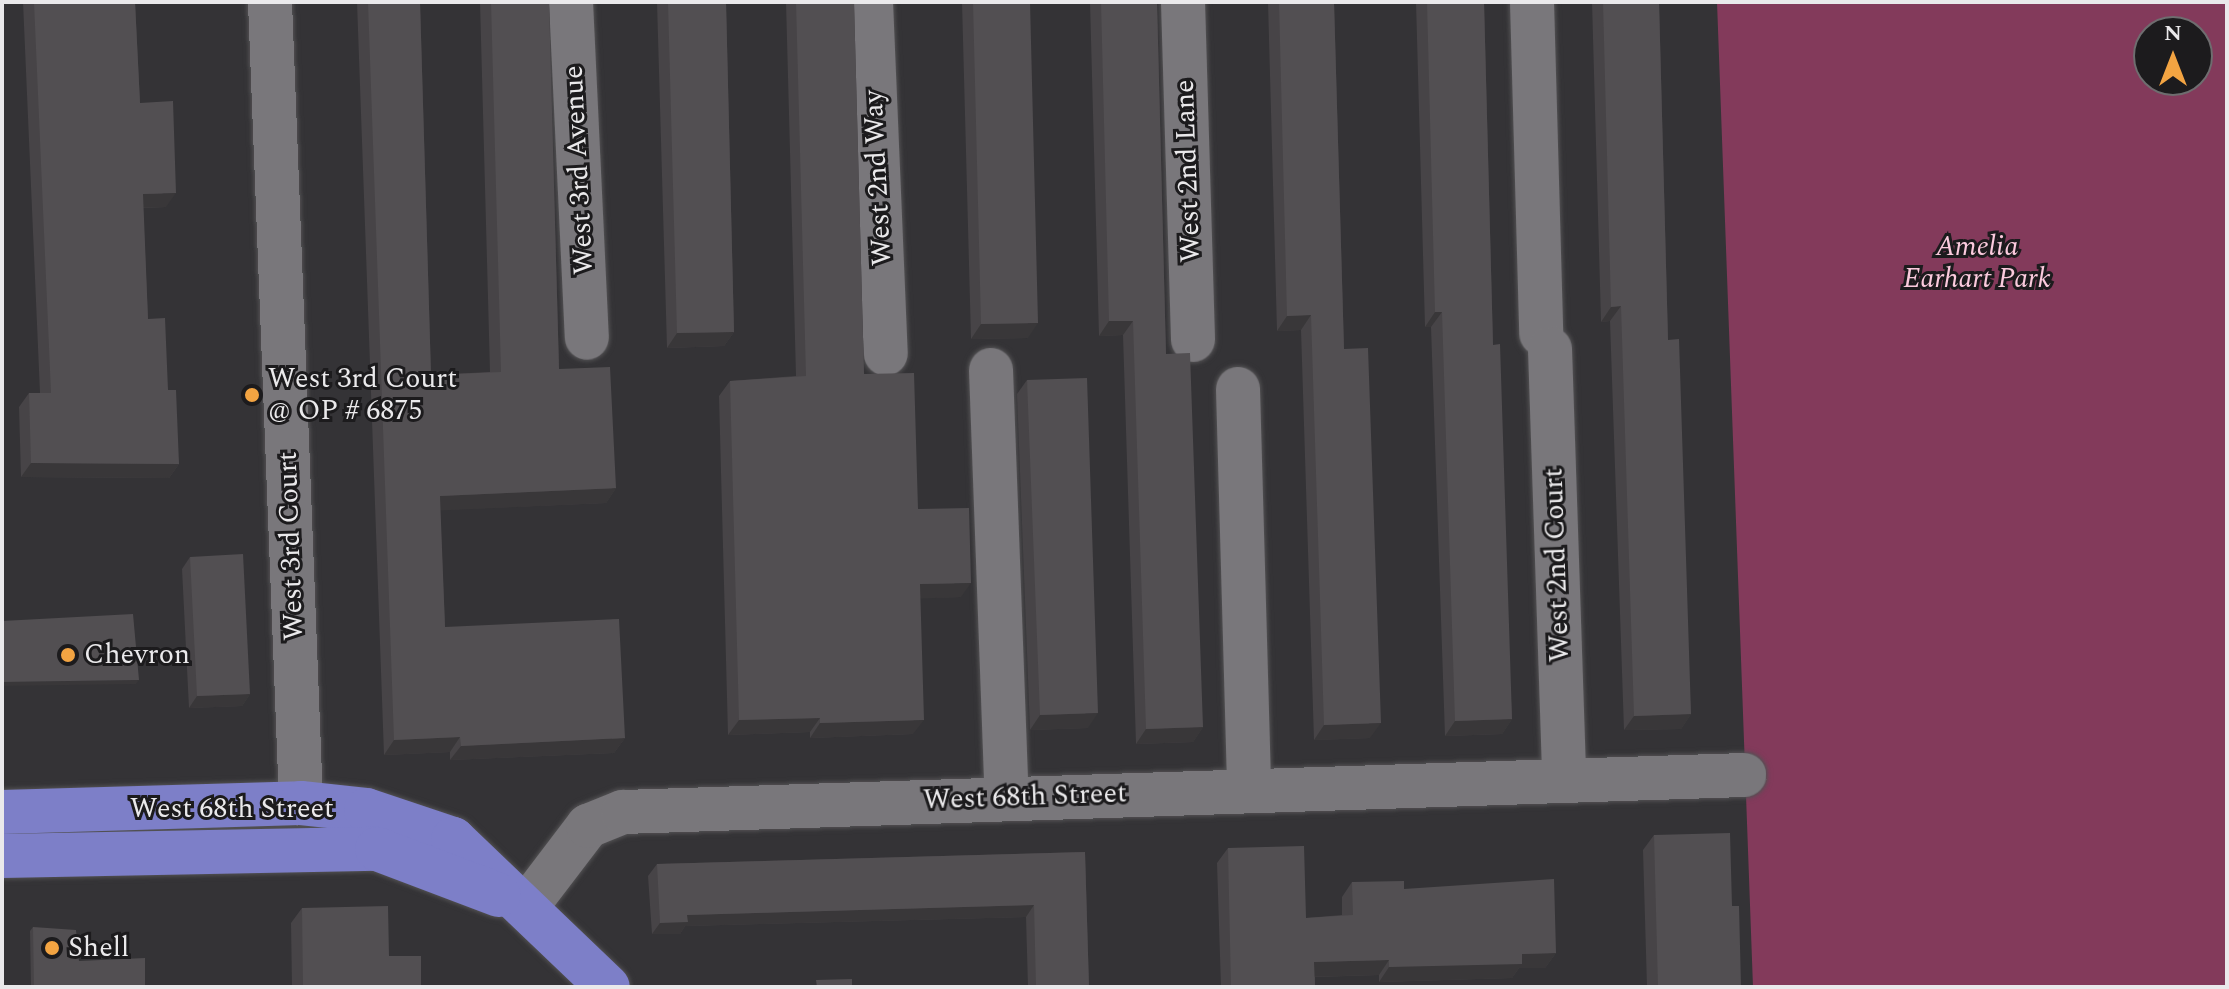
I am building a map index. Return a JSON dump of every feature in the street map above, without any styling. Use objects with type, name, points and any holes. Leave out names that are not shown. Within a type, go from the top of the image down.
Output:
[{"type":"main road","name":"West 68th Street","points":[[2,812],[301,803],[366,810],[453,839],[527,906]]},
{"type":"main road","name":"West 68th Street","points":[[2,856],[377,849],[527,906]]},
{"type":"main road","points":[[527,906],[608,987]]},
{"type":"street","name":"West 3rd Court","points":[[270,2],[301,803]]},
{"type":"street","name":"West 3rd Avenue","points":[[571,2],[587,338]]},
{"type":"street","name":"West 2nd Way","points":[[871,2],[886,354]]},
{"type":"street","name":"West 2nd Lane","points":[[1183,2],[1193,340]]},
{"type":"street","name":"West 2nd Court","points":[[1532,2],[1564,780]]},
{"type":"street","points":[[991,370],[1007,797]]},
{"type":"street","points":[[1238,389],[1249,790]]},
{"type":"street","name":"West 68th Street","points":[[527,906],[588,826],[623,812],[1744,775]]},
{"type":"green space","name":"Amelia Earhart Park","points":[[1717,2],[2227,2],[2227,987],[1753,987]]},
{"type":"building","points":[[34,2],[135,2],[140,103],[173,101],[176,193],[143,194],[148,319],[165,318],[168,390],[176,390],[179,464],[31,463],[29,393],[51,393]]},
{"type":"building","points":[[368,2],[420,2],[431,375],[501,372],[491,2],[549,2],[559,369],[610,367],[616,488],[440,496],[445,627],[619,619],[625,738],[461,746],[460,737],[394,740]]},
{"type":"building","points":[[668,2],[726,2],[734,332],[677,333]]},
{"type":"building","points":[[796,2],[854,2],[864,374],[914,373],[918,509],[969,508],[971,583],[920,584],[924,720],[820,723],[820,718],[739,720],[730,381],[806,376]]},
{"type":"building","points":[[973,2],[1030,2],[1038,323],[981,324]]},
{"type":"building","points":[[1101,2],[1157,2],[1166,354],[1190,353],[1203,727],[1146,729],[1133,321],[1109,321]]},
{"type":"building","points":[[1279,2],[1334,2],[1344,349],[1368,348],[1381,723],[1324,725],[1311,315],[1287,316]]},
{"type":"building","points":[[1427,2],[1484,2],[1493,345],[1500,344],[1512,719],[1455,721],[1442,312],[1435,312]]},
{"type":"building","points":[[1603,2],[1659,2],[1668,340],[1679,339],[1691,714],[1634,716],[1621,306],[1611,307]]},
{"type":"building","points":[[1087,378],[1098,713],[1040,715],[1027,380]]},
{"type":"building","points":[[243,554],[250,694],[197,696],[190,557]]},
{"type":"building","name":"Chevron","points":[[133,614],[139,680],[2,682],[2,621]]},
{"type":"building","points":[[1730,833],[1732,906],[1739,906],[1741,987],[1658,987],[1654,835]]},
{"type":"building","points":[[1304,846],[1306,918],[1353,915],[1352,882],[1404,881],[1404,889],[1554,879],[1556,953],[1522,954],[1522,964],[1389,967],[1389,960],[1314,962],[1315,987],[1231,987],[1228,848]]},
{"type":"building","points":[[1085,852],[1089,987],[1036,987],[1034,905],[687,915],[688,922],[660,923],[657,864]]},
{"type":"building","points":[[388,906],[389,956],[421,956],[421,987],[303,987],[302,908]]},
{"type":"building","name":"Shell","points":[[33,927],[76,930],[79,961],[145,958],[145,987],[34,987]]},
{"type":"building","points":[[852,979],[852,987],[817,987],[816,980]]},
{"type":"place","name":"West 3rd Court @ OP # 6875","points":[[252,395]]},
{"type":"place","name":"Chevron","points":[[68,655]]},
{"type":"place","name":"Shell","points":[[52,948]]}]
